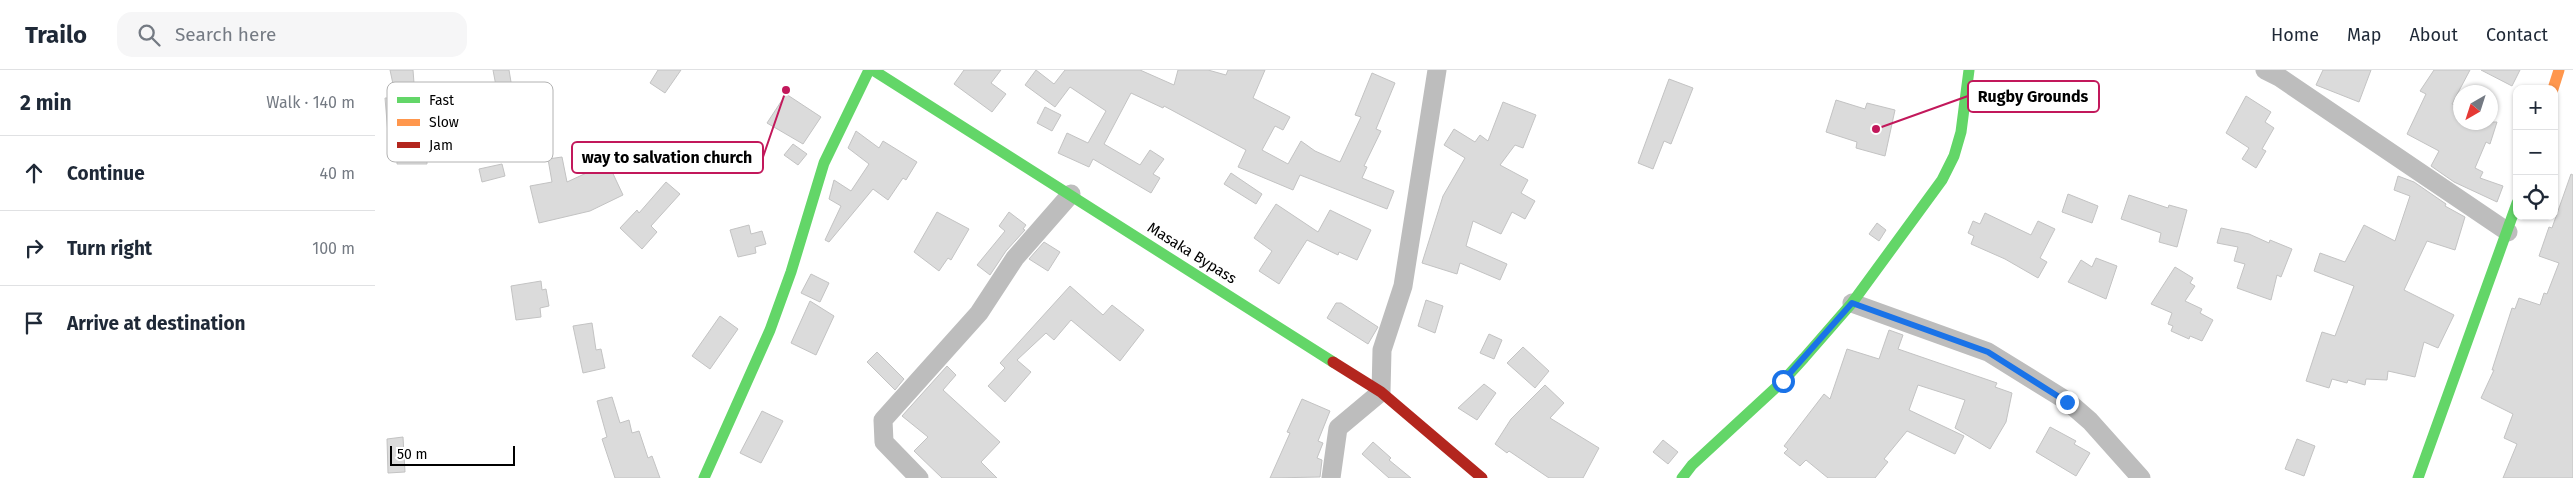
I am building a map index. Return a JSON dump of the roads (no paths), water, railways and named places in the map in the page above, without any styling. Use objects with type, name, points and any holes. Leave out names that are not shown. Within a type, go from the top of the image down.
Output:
[{"type":"main road","name":"Masaka Bypass","points":[[871,70],[1071,194],[1381,392],[1482,478]]},
{"type":"main road","points":[[704,478],[770,330],[791,272],[824,163],[871,70]]},
{"type":"main road","points":[[1682,478],[1691,464],[1783,381],[1852,303],[1943,180],[1954,156],[1961,132],[1969,70]]},
{"type":"main road","points":[[2554,85],[2559,70]]},
{"type":"main road","points":[[2418,478],[2513,216]]},
{"type":"street","points":[[1331,478],[1338,428],[1381,392],[1382,350],[1403,286],[1437,70]]},
{"type":"street","points":[[2265,70],[2279,77],[2508,232]]},
{"type":"street","points":[[919,478],[884,442],[883,420],[979,313],[1015,258],[1071,194]]},
{"type":"street","points":[[1852,303],[1988,352],[2067,402],[2090,421],[2141,478]]},
{"type":"place","name":"way to salvation church","points":[[786,90]]},
{"type":"place","name":"Rugby Grounds","points":[[1876,129]]}]
